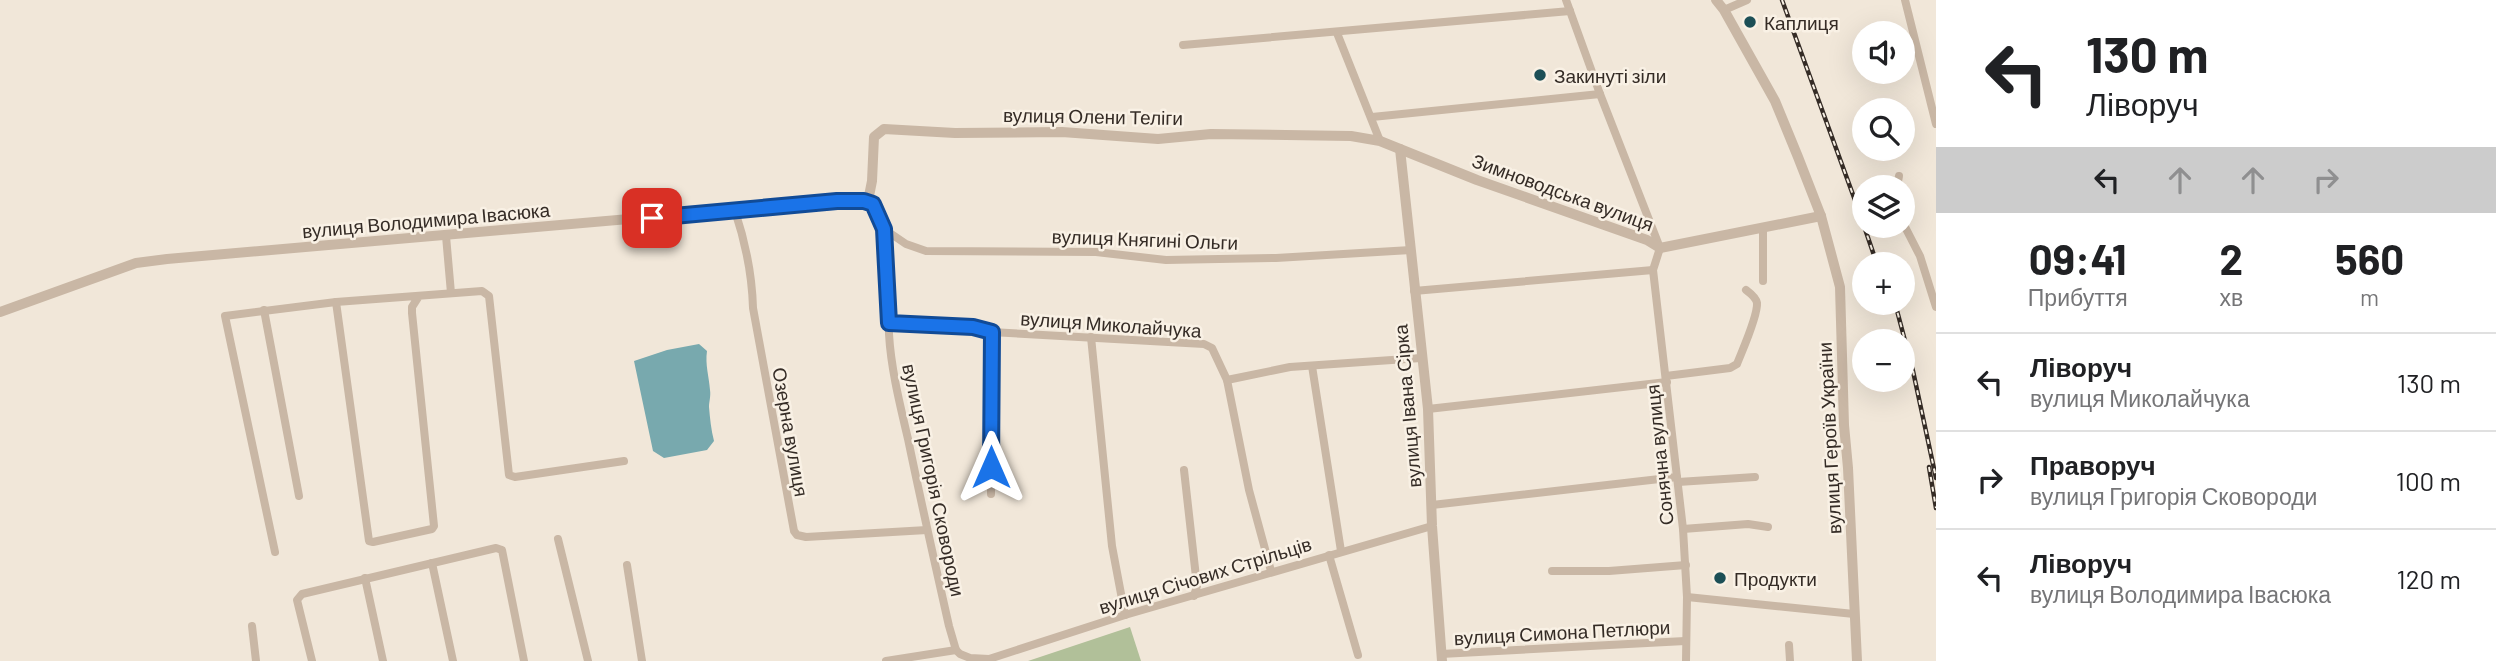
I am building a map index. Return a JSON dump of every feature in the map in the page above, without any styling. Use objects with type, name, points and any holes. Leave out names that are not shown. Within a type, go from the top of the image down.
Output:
[{"type":"street","points":[[1566,0],[1660,248]]},
{"type":"street","name":"вулиця Героїв України","points":[[1716,0],[1775,101],[1820,214],[1840,287],[1844,425],[1857,661]]},
{"type":"street","points":[[1724,10],[1747,0]]},
{"type":"street","points":[[1905,0],[1936,124]]},
{"type":"street","points":[[1183,45],[1570,11]]},
{"type":"street","points":[[1337,33],[1380,141]]},
{"type":"street","points":[[1372,117],[1600,94]]},
{"type":"street","name":"вулиця Олени Теліги","points":[[866,201],[871,193],[874,137],[884,129],[955,133],[1062,132],[1158,139],[1212,134],[1351,136],[1380,141]]},
{"type":"street","name":"Зимноводська вулиця","points":[[1380,141],[1477,180],[1647,240],[1660,248],[1820,214]]},
{"type":"street","name":"вулиця Івана Сірка","points":[[1400,149],[1427,409],[1441,658]]},
{"type":"street","name":"вулиця Володимира Івасюка","points":[[0,312],[136,263],[866,201]]},
{"type":"street","name":"вулиця Григорія Сковороди","points":[[866,201],[878,211],[884,229],[894,375],[925,530],[956,650]]},
{"type":"street","name":"Озерна вулиця","points":[[735,211],[747,247],[753,308],[794,531],[797,535],[806,537],[925,530]]},
{"type":"street","points":[[1763,227],[1763,281]]},
{"type":"street","name":"вулиця Княгині Ольги","points":[[884,229],[906,244],[926,251],[1096,252],[1166,260],[1276,258],[1411,250]]},
{"type":"street","points":[[446,236],[451,293]]},
{"type":"street","points":[[1911,238],[1920,256],[1936,307]]},
{"type":"street","name":"Сонячна вулиця","points":[[1660,248],[1653,270],[1683,529],[1687,597],[1686,661]]},
{"type":"street","points":[[1414,291],[1653,270]]},
{"type":"street","points":[[275,552],[224,319],[228,314],[478,289],[489,296],[509,475],[515,477],[624,461]]},
{"type":"street","points":[[1427,409],[1666,379],[1730,368],[1737,364],[1748,338],[1757,301],[1746,290]]},
{"type":"street","points":[[336,302],[367,537],[373,542],[434,526],[412,313],[414,302],[419,296]]},
{"type":"street","points":[[264,310],[299,496]]},
{"type":"street","name":"вулиця Миколайчука","points":[[889,323],[973,327],[992,332],[1204,344],[1212,348],[1227,380]]},
{"type":"street","points":[[990,494],[992,332]]},
{"type":"street","points":[[1091,337],[1112,546],[1125,615]]},
{"type":"street","points":[[1271,572],[1249,490],[1227,380],[1290,367],[1420,358]]},
{"type":"street","points":[[1312,366],[1341,551]]},
{"type":"street","points":[[1184,470],[1197,586],[1194,596]]},
{"type":"street","points":[[1432,505],[1678,479],[1755,477]]},
{"type":"street","points":[[1683,529],[1748,524],[1768,527]]},
{"type":"street","name":"вулиця Січових Стрільців","points":[[988,660],[1125,615],[1432,526]]},
{"type":"street","points":[[558,539],[588,661]]},
{"type":"street","points":[[312,661],[298,596],[495,548],[502,551],[524,661]]},
{"type":"street","points":[[1329,555],[1358,655]]},
{"type":"street","points":[[432,563],[453,661]]},
{"type":"street","points":[[627,565],[642,661]]},
{"type":"street","points":[[1552,571],[1609,571],[1686,565]]},
{"type":"street","points":[[365,578],[383,661]]},
{"type":"street","points":[[1687,597],[1854,614]]},
{"type":"street","points":[[252,626],[256,661]]},
{"type":"street","name":"вулиця Симона Петлюри","points":[[1441,658],[1685,640]]},
{"type":"street","points":[[1789,645],[1790,661]]},
{"type":"street","points":[[886,661],[956,650],[963,657],[988,660]]},
{"type":"green space","points":[[1130,627],[1141,661],[1028,661]]},
{"type":"water","points":[[699,344],[707,351],[709,407],[714,441],[707,450],[664,458],[653,451],[634,361],[667,350]]},
{"type":"railway","points":[[1782,0],[1852,192]]},
{"type":"railway","points":[[1868,238],[1873,252]]},
{"type":"railway","points":[[1898,315],[1936,478]]},
{"type":"railway","points":[[1929,467],[1936,508]]},
{"type":"place","name":"Каплиця","points":[[1750,22]]},
{"type":"place","name":"Закинуті зіли","points":[[1540,75]]},
{"type":"place","name":"Продукти","points":[[1720,578]]},
{"type":"route","points":[[652,218],[837,201],[868,201],[873,204],[884,229],[889,323],[973,327],[992,332],[991,467]]}]
